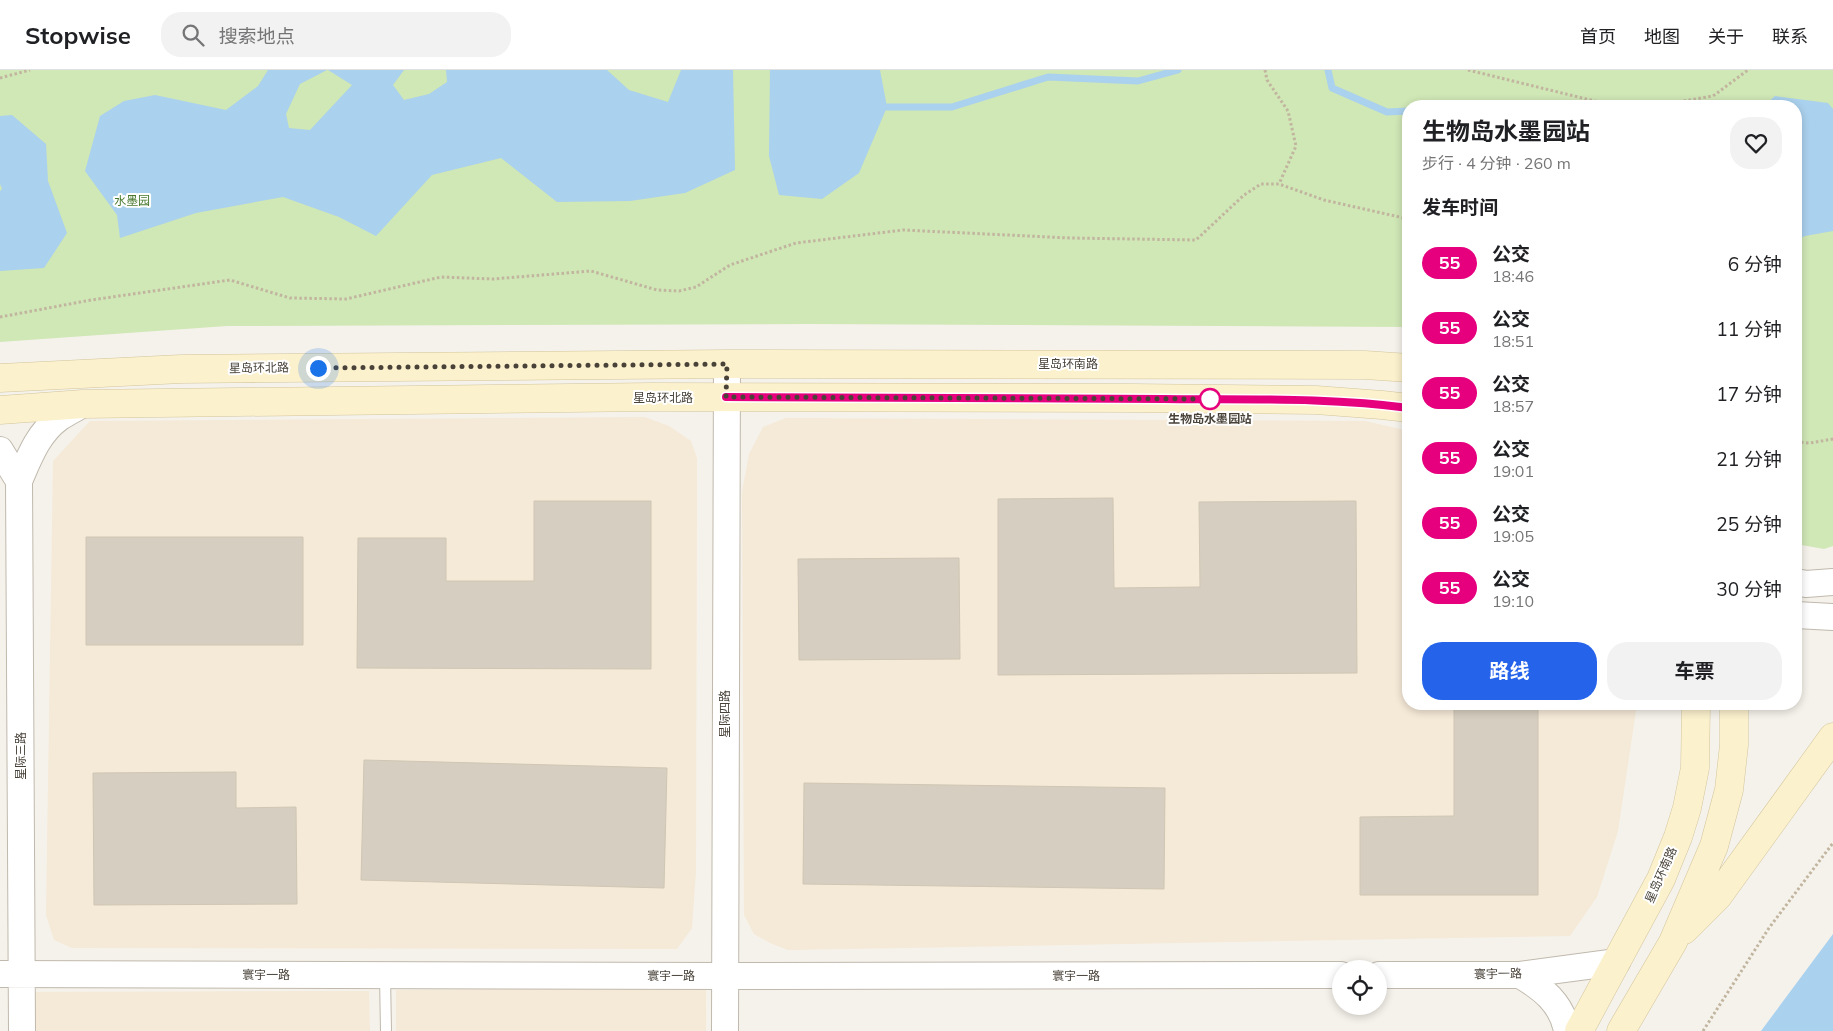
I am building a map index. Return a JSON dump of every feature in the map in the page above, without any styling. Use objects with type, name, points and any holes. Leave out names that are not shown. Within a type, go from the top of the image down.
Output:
[{"type":"main road","name":"星岛环南路","points":[[727,364],[1365,365],[1402,368]]},
{"type":"main road","name":"星岛环北路","points":[[0,378],[181,369],[727,364]]},
{"type":"main road","name":"星岛环北路","points":[[0,410],[82,404],[726,397]]},
{"type":"main road","points":[[726,397],[1316,400],[1402,407]]},
{"type":"main road","name":"星岛环南路","points":[[1579,1031],[1661,879],[1678,837],[1687,808],[1695,768],[1696,710]]},
{"type":"main road","points":[[1621,1031],[1673,942],[1714,846],[1729,790],[1734,745],[1734,710]]},
{"type":"main road","points":[[1673,942],[1718,896],[1833,737]]},
{"type":"street","name":"星际四路","points":[[724,1031],[727,364]]},
{"type":"street","name":"星际三路","points":[[22,1031],[11,974],[19,481],[31,453],[45,430],[59,418],[82,404]]},
{"type":"street","points":[[0,450],[19,481]]},
{"type":"street","points":[[1802,583],[1833,582]]},
{"type":"street","points":[[1802,615],[1833,617]]},
{"type":"street","name":"寰宇一路","points":[[1387,975],[1520,975],[1617,962]]},
{"type":"street","name":"寰宇一路","points":[[11,974],[1332,975]]},
{"type":"street","points":[[1520,975],[1539,986],[1555,1003],[1562,1014],[1567,1031]]},
{"type":"lane","points":[[386,975],[386,1031]]},
{"type":"path","points":[[0,78],[30,70]]},
{"type":"path","points":[[1265,70],[1267,80],[1288,111],[1296,146],[1279,184]]},
{"type":"path","points":[[1468,70],[1590,100]]},
{"type":"path","points":[[1689,100],[1713,96],[1748,70]]},
{"type":"path","points":[[0,317],[91,300],[230,280],[290,298],[346,299],[441,276],[493,279],[591,271],[657,290],[679,291],[696,287],[730,265],[796,243],[903,230],[1070,238],[1196,240],[1244,195],[1261,184],[1279,184],[1324,200],[1402,218]]},
{"type":"path","points":[[1802,442],[1833,439]]},
{"type":"path","points":[[1703,1031],[1769,928],[1833,843]]},
{"type":"shaded area","points":[[645,417],[669,426],[691,441],[697,458],[696,871],[692,928],[677,949],[72,948],[54,940],[46,915],[53,461],[90,421]]},
{"type":"shaded area","points":[[786,418],[1365,421],[1402,429],[1402,710],[1636,710],[1618,831],[1597,897],[1570,936],[788,950],[754,934],[744,915],[742,492],[749,454],[763,427]]},
{"type":"shaded area","points":[[706,987],[706,1031],[396,1031],[396,990]]},
{"type":"shaded area","points":[[369,991],[370,1031],[33,1031],[33,992]]},
{"type":"green space","name":"水墨园","points":[[0,70],[1833,70],[1833,546],[1824,549],[1802,545],[1802,100],[1402,100],[1402,327],[807,324],[227,326],[0,342]]},
{"type":"water","points":[[268,70],[327,70],[300,84],[286,114],[289,128],[310,130],[352,85],[328,70],[404,70],[393,85],[404,100],[429,94],[447,82],[446,70],[607,70],[629,90],[668,102],[681,70],[733,70],[735,170],[685,193],[630,201],[557,202],[501,158],[432,175],[376,236],[339,217],[283,197],[196,213],[120,238],[117,215],[85,171],[100,116],[124,101],[155,95],[226,110],[258,86]]},
{"type":"water","points":[[770,70],[880,70],[887,107],[859,173],[822,199],[779,195],[769,156]]},
{"type":"water","points":[[1775,96],[1828,103],[1833,109],[1833,231],[1802,237],[1802,100],[1771,100]]},
{"type":"water","points":[[12,115],[46,144],[48,181],[67,233],[44,268],[0,271],[0,191],[2,189],[0,184],[0,116]]},
{"type":"water","points":[[1833,934],[1833,1031],[1761,1031]]},
{"type":"building","points":[[1113,498],[1114,588],[1200,587],[1199,502],[1356,501],[1357,673],[998,675],[998,499]]},
{"type":"building","points":[[534,501],[651,501],[651,669],[357,668],[358,538],[446,538],[446,581],[534,581]]},
{"type":"building","points":[[86,537],[303,537],[303,645],[86,645]]},
{"type":"building","points":[[959,558],[960,659],[799,660],[798,559]]},
{"type":"building","points":[[1454,710],[1538,710],[1538,895],[1360,895],[1360,817],[1454,816]]},
{"type":"building","points":[[364,760],[667,768],[664,888],[361,880]]},
{"type":"building","points":[[236,772],[236,808],[296,807],[297,904],[94,905],[93,773]]},
{"type":"building","points":[[804,783],[1165,788],[1164,889],[803,884]]},
{"type":"waterway","points":[[887,107],[952,107],[1048,77],[1138,81],[1178,70]]},
{"type":"waterway","points":[[1328,70],[1332,88],[1387,112],[1402,111]]},
{"type":"bus line","name":"55","points":[[726,397],[1316,400],[1402,407]]},
{"type":"place","name":"生物岛水墨园站","points":[[1210,399]]},
{"type":"route","points":[[318,368],[727,364],[726,397],[1210,399]]}]
